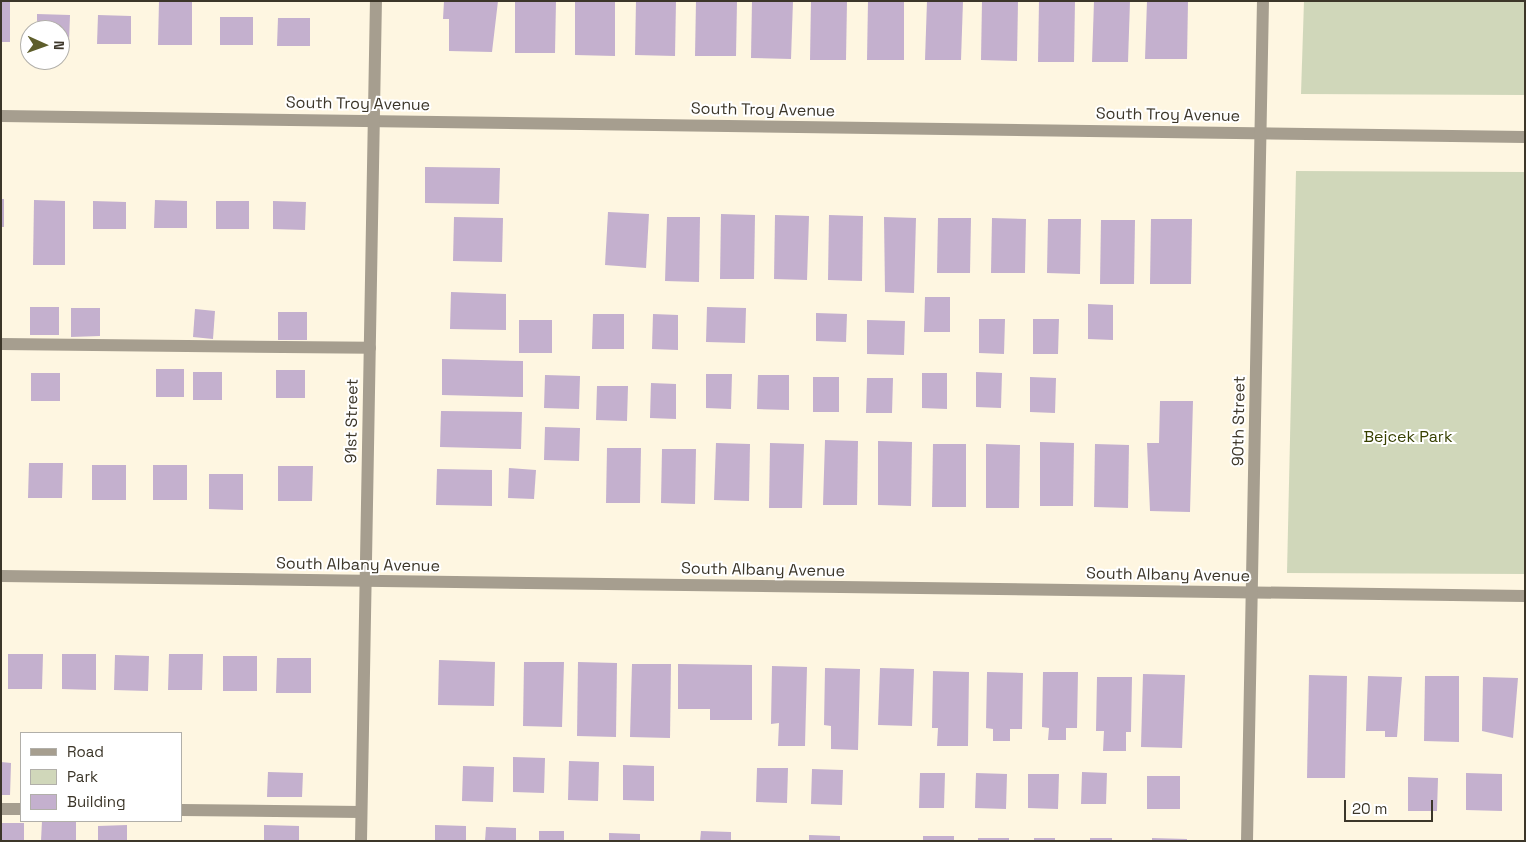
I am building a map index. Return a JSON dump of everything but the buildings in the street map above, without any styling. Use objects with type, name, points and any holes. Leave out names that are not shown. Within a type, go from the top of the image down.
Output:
[{"type":"street","name":"91st Street","points":[[361,841],[376,1]]},
{"type":"street","name":"90th Street","points":[[1247,841],[1263,1]]},
{"type":"street","name":"South Troy Avenue","points":[[1,116],[1525,137]]},
{"type":"street","points":[[1,344],[370,348]]},
{"type":"street","name":"South Albany Avenue","points":[[1,576],[1525,596]]},
{"type":"street","points":[[1,809],[20,809]]},
{"type":"street","points":[[182,810],[361,812]]},
{"type":"green space","points":[[1304,1],[1525,1],[1525,95],[1301,94]]},
{"type":"green space","name":"Bejcek Park","points":[[1296,171],[1525,172],[1525,574],[1287,573]]}]
